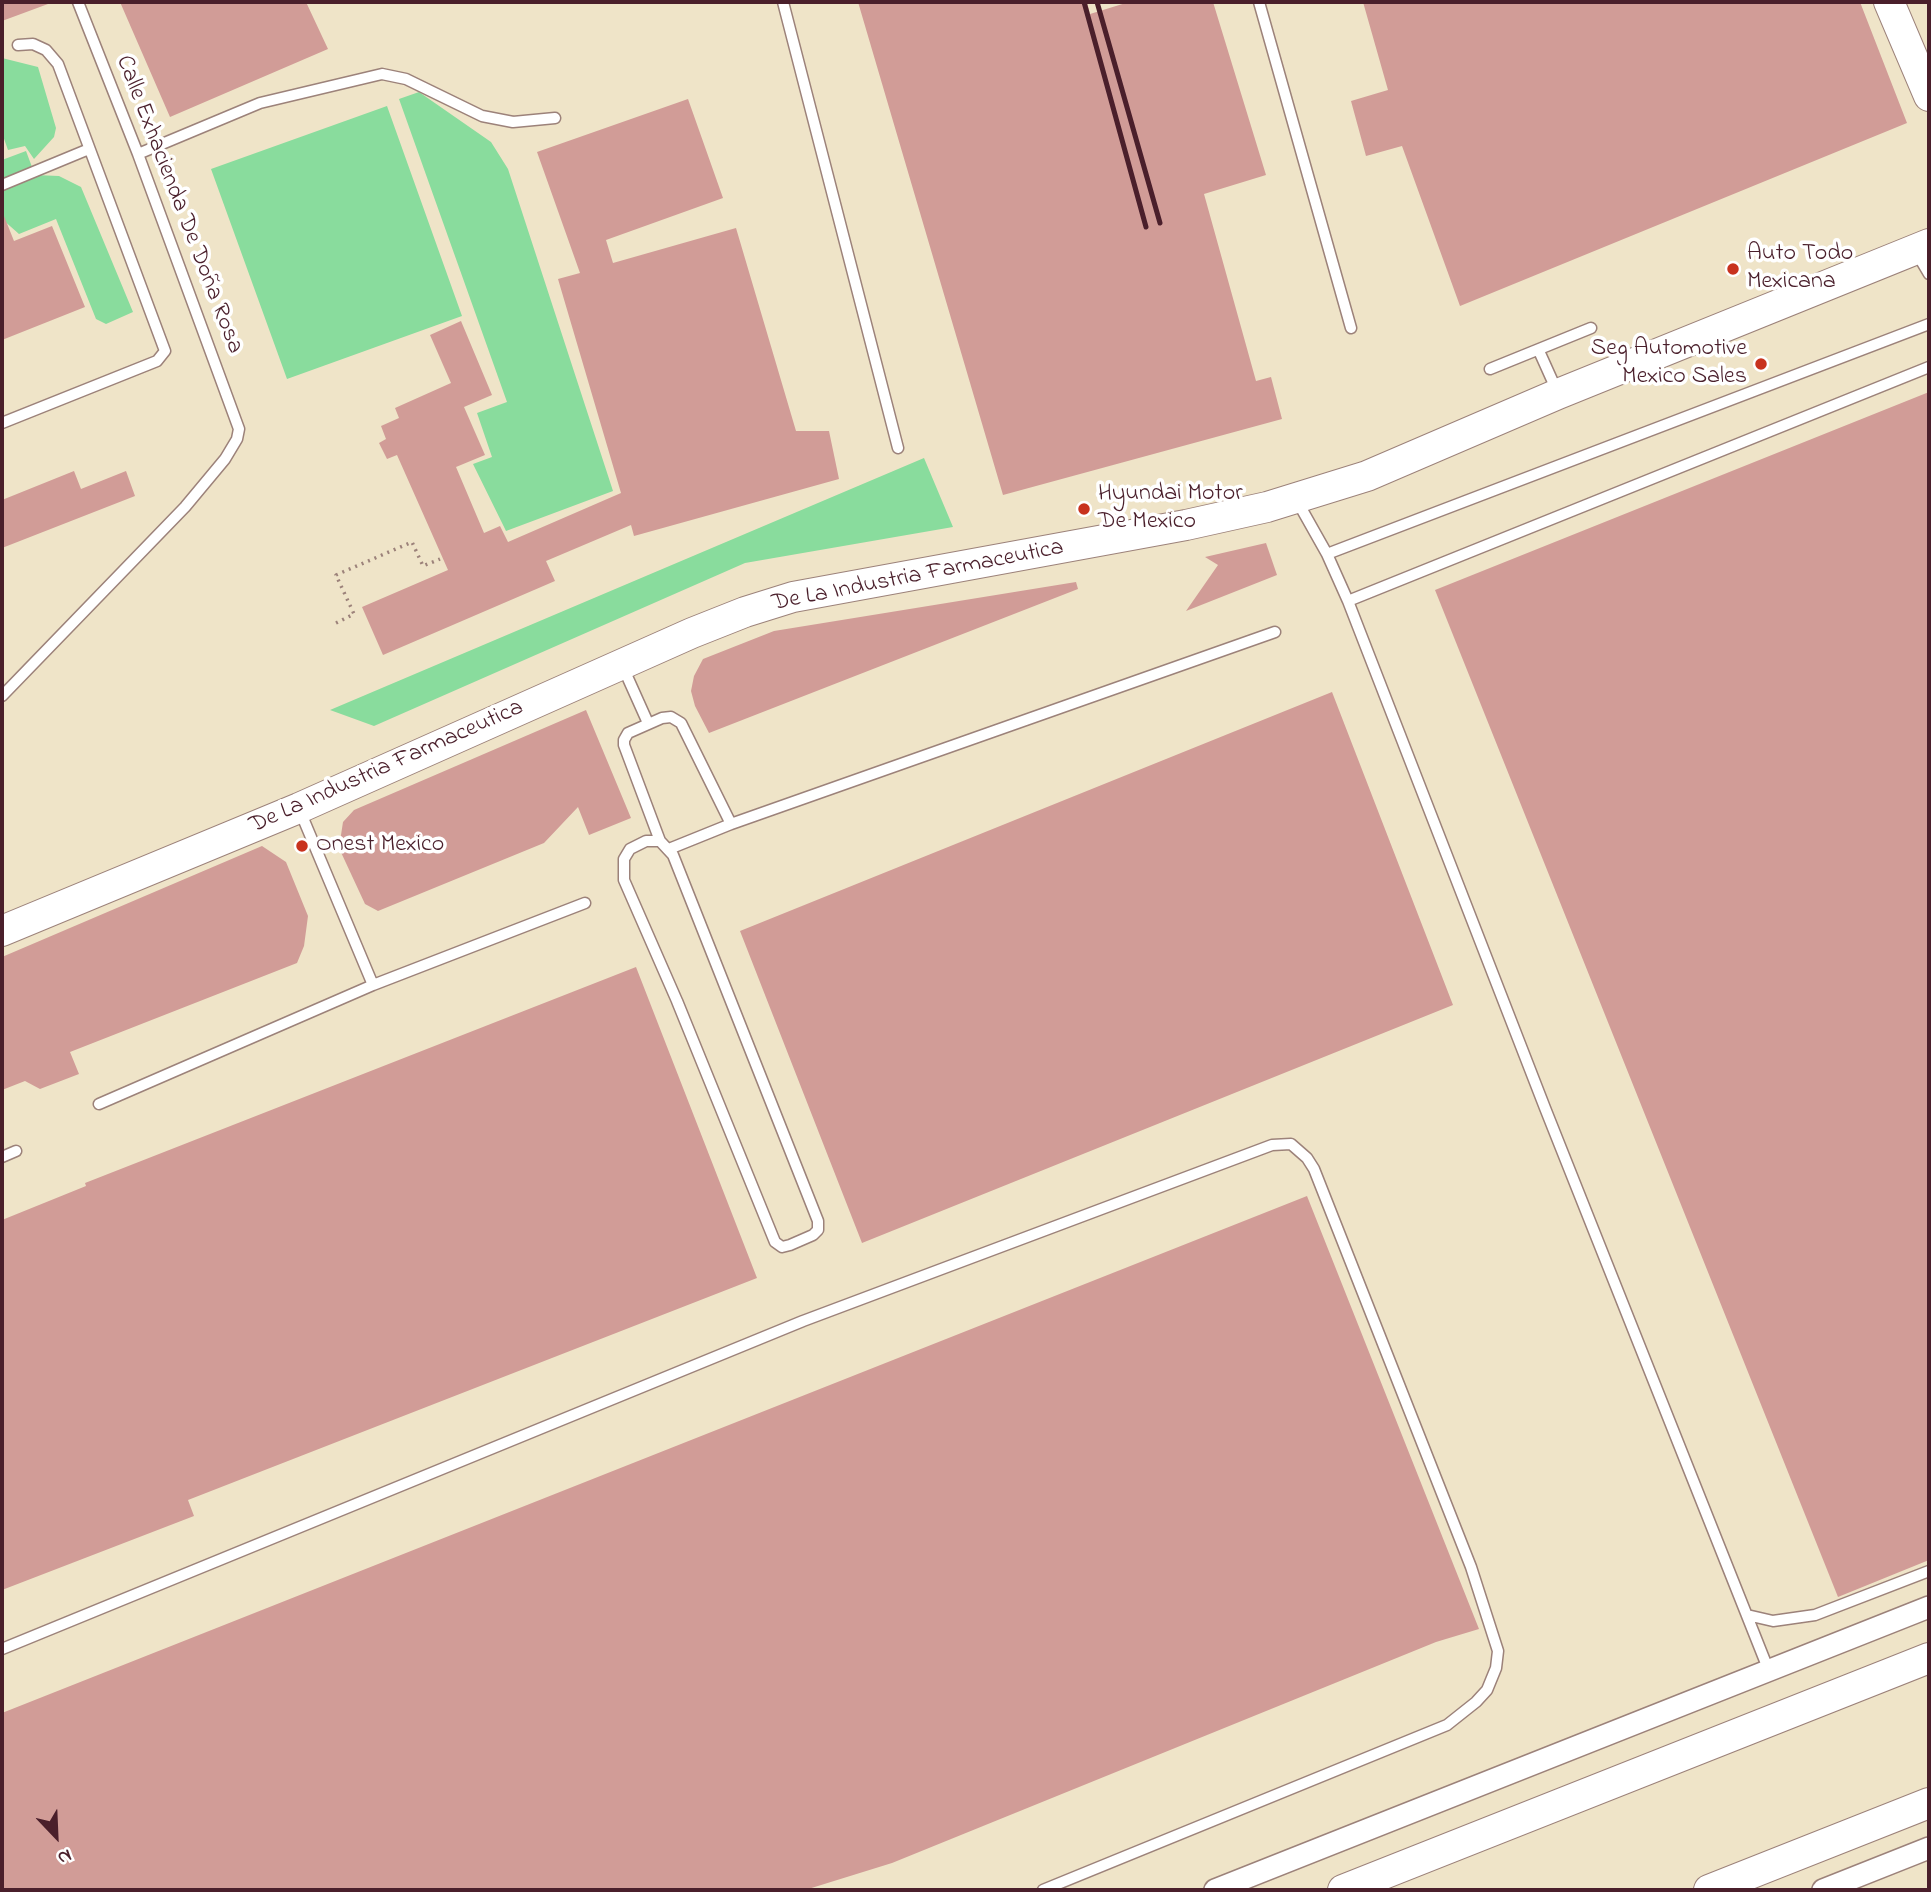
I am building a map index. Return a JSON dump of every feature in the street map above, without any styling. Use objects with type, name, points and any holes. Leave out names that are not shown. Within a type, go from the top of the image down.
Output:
[{"type":"main road","points":[[1889,2],[1929,96]]},
{"type":"main road","name":"De La Industria Farmaceutica","points":[[2,931],[299,808],[692,633],[793,597],[1164,530],[1267,508],[1367,476],[1558,394],[1924,256]]},
{"type":"main road","points":[[1343,1890],[1929,1658]]},
{"type":"main road","points":[[1709,1890],[1929,1803]]},
{"type":"street","points":[[1215,1890],[1929,1607]]},
{"type":"street","points":[[1823,1890],[1929,1849]]},
{"type":"lane","name":"Calle Exhacienda De Doña Rosa","points":[[2,696],[185,507],[225,459],[237,439],[238,423],[78,2]]},
{"type":"lane","points":[[783,2],[898,449]]},
{"type":"lane","points":[[1259,2],[1351,328]]},
{"type":"lane","points":[[2,423],[157,361],[164,354],[164,347],[58,64],[46,50],[33,44],[18,45]]},
{"type":"lane","points":[[138,154],[260,103],[382,74],[406,79],[482,116],[513,122],[555,118]]},
{"type":"lane","points":[[2,185],[89,149]]},
{"type":"lane","points":[[1327,554],[1929,324]]},
{"type":"lane","points":[[1490,369],[1591,328]]},
{"type":"lane","points":[[1539,351],[1558,394]]},
{"type":"lane","points":[[1348,601],[1929,367]]},
{"type":"lane","points":[[1295,497],[1327,554],[1348,601],[1545,1108],[1769,1671]]},
{"type":"lane","points":[[731,824],[681,723],[671,717],[662,718],[628,733],[624,740],[665,845],[818,1221],[818,1230],[813,1235],[782,1247],[775,1242],[677,1001],[624,880],[624,859],[631,849],[646,841],[665,845],[731,824],[1275,632]]},
{"type":"lane","points":[[622,664],[648,723]]},
{"type":"lane","points":[[299,808],[373,985]]},
{"type":"lane","points":[[99,1104],[373,985],[585,903]]},
{"type":"lane","points":[[2,1649],[803,1321],[1272,1145],[1291,1144],[1307,1158],[1314,1169],[1471,1567],[1498,1651],[1496,1668],[1487,1690],[1447,1725],[1043,1890]]},
{"type":"lane","points":[[2,1157],[16,1151]]},
{"type":"lane","points":[[1747,1615],[1773,1621],[1815,1615],[1929,1571]]},
{"type":"path","points":[[336,623],[354,614],[336,575],[412,542],[424,566],[440,559]]},
{"type":"green space","points":[[2,58],[38,67],[56,128],[54,137],[34,159],[25,146],[8,150],[2,133]]},
{"type":"green space","points":[[419,92],[491,142],[508,169],[613,491],[506,531],[473,464],[492,457],[477,413],[507,402],[399,99]]},
{"type":"green space","points":[[387,106],[462,316],[287,379],[211,169]]},
{"type":"green space","points":[[26,151],[35,175],[59,176],[81,187],[133,312],[106,324],[96,319],[56,219],[19,234],[2,219],[2,160]]},
{"type":"green space","points":[[924,458],[953,527],[745,563],[374,726],[330,710]]},
{"type":"building","points":[[2,2],[48,2],[48,4],[2,21]]},
{"type":"building","points":[[120,2],[306,2],[328,49],[170,117]]},
{"type":"building","points":[[858,2],[1087,2],[1090,14],[1129,2],[1213,2],[1266,175],[1204,194],[1256,381],[1271,377],[1282,419],[1003,495]]},
{"type":"building","points":[[1363,2],[1860,2],[1907,123],[1460,306],[1402,146],[1366,156],[1351,101],[1388,90]]},
{"type":"building","points":[[688,99],[723,198],[606,240],[613,263],[736,228],[796,431],[829,431],[839,479],[634,536],[631,525],[546,561],[555,581],[383,655],[362,607],[448,570],[397,455],[387,459],[379,443],[386,439],[381,426],[399,418],[395,408],[451,383],[430,335],[461,321],[492,395],[464,407],[485,455],[456,467],[484,533],[500,526],[508,542],[621,493],[558,279],[580,273],[537,152]]},
{"type":"building","points":[[2,211],[14,241],[52,226],[85,307],[2,340]]},
{"type":"building","points":[[1929,392],[1929,1560],[1838,1597],[1435,590]]},
{"type":"building","points":[[74,471],[81,489],[126,471],[135,496],[2,548],[2,500]]},
{"type":"building","points":[[1266,543],[1277,575],[1186,611],[1218,565],[1205,557]]},
{"type":"building","points":[[1076,582],[1078,589],[709,733],[695,706],[691,691],[694,676],[703,659],[774,631]]},
{"type":"building","points":[[1332,692],[1453,1005],[862,1243],[740,931]]},
{"type":"building","points":[[586,710],[631,818],[589,835],[578,807],[544,843],[378,911],[365,904],[339,848],[343,822],[354,810]]},
{"type":"building","points":[[262,846],[286,862],[308,916],[304,946],[297,963],[70,1052],[79,1074],[40,1089],[25,1081],[2,1090],[2,957]]},
{"type":"building","points":[[636,967],[757,1278],[188,1500],[194,1516],[2,1590],[2,1220],[86,1186],[85,1183]]},
{"type":"building","points":[[1307,1196],[1479,1629],[1436,1642],[892,1863],[805,1890],[2,1890],[2,1713]]},
{"type":"railway","points":[[1084,2],[1146,227]]},
{"type":"railway","points":[[1097,2],[1160,223]]},
{"type":"place","name":"Auto Todo Mexicana","points":[[1733,269]]},
{"type":"place","name":"Seg Automotive Mexico Sales","points":[[1761,364]]},
{"type":"place","name":"Hyundai Motor De Mexico","points":[[1084,509]]},
{"type":"place","name":"Onest Mexico","points":[[302,846]]}]
